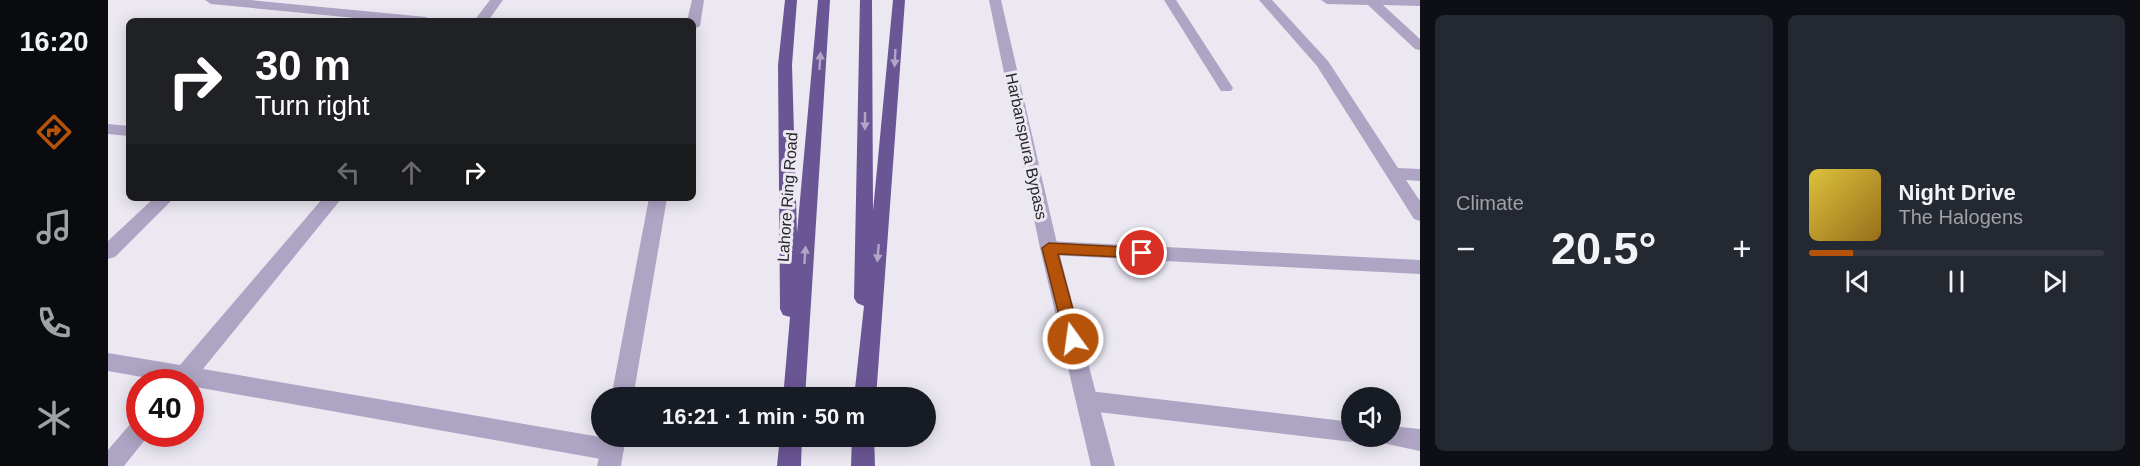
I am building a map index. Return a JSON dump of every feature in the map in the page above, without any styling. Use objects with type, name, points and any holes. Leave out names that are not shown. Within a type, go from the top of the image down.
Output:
[{"type":"highway","points":[[790,0],[785,65],[793,387]]},
{"type":"highway","name":"Lahore Ring Road","points":[[794,387],[824,0]]},
{"type":"highway","points":[[864,387],[866,0]]},
{"type":"highway","points":[[865,387],[893,92],[899,0]]},
{"type":"highway","points":[[789,466],[790,447]]},
{"type":"highway","points":[[863,447],[863,466]]},
{"type":"street","points":[[211,0],[358,18],[376,0]]},
{"type":"street","points":[[483,18],[497,0]]},
{"type":"street","points":[[695,18],[698,0]]},
{"type":"street","name":"Harbanspura Bypass","points":[[995,0],[1049,248],[1089,401],[1102,466]]},
{"type":"street","points":[[1170,0],[1226,88]]},
{"type":"street","points":[[1265,0],[1323,64],[1420,215]]},
{"type":"street","points":[[1327,0],[1420,2]]},
{"type":"street","points":[[1372,2],[1420,46]]},
{"type":"street","points":[[108,129],[126,131]]},
{"type":"street","points":[[1394,173],[1420,175]]},
{"type":"street","points":[[108,252],[162,201]]},
{"type":"street","points":[[190,369],[330,201]]},
{"type":"street","points":[[624,387],[656,201]]},
{"type":"street","points":[[1049,248],[1420,267]]},
{"type":"street","points":[[108,362],[141,369]]},
{"type":"street","points":[[204,382],[612,451]]},
{"type":"street","points":[[1089,401],[1341,431]]},
{"type":"street","points":[[1401,437],[1420,440]]},
{"type":"street","points":[[109,466],[126,446]]},
{"type":"route","points":[[1073,339],[1049,248],[1142,253]]}]
